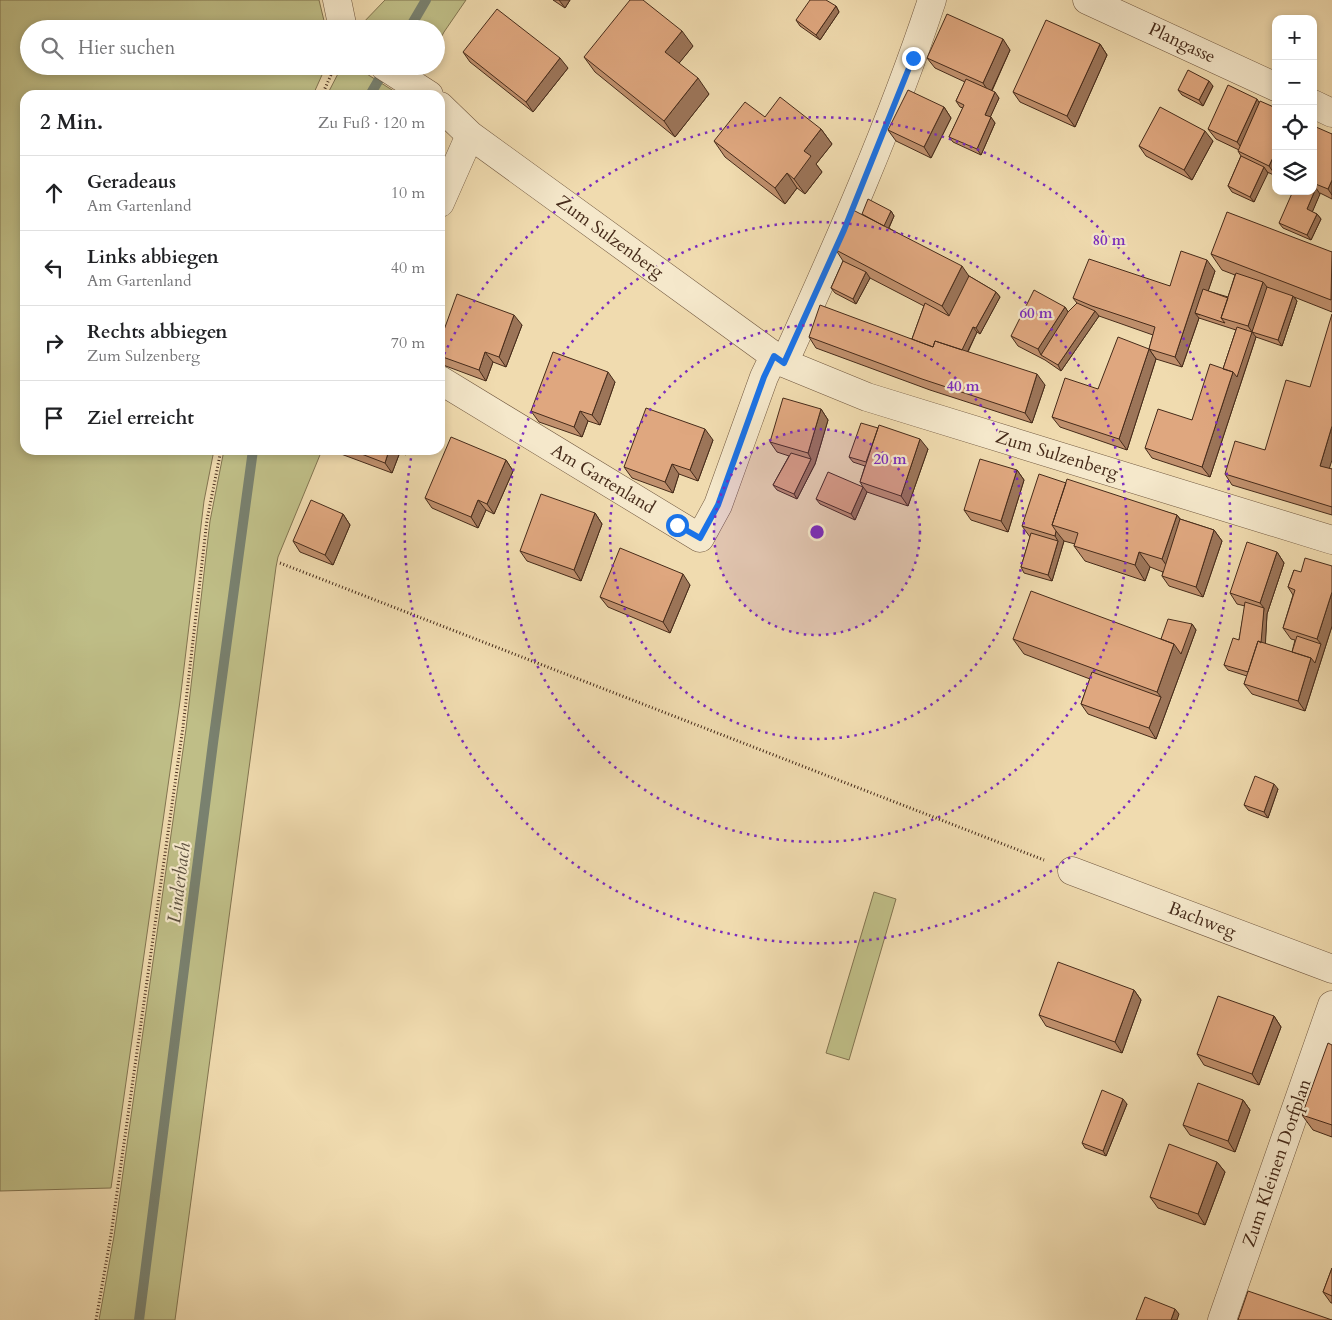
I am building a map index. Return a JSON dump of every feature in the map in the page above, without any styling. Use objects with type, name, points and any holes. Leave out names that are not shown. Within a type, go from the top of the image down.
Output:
[{"type":"street","points":[[337,0],[341,20]]},
{"type":"street","points":[[779,360],[844,230],[913,58],[932,0]]},
{"type":"street","name":"Plangasse","points":[[1087,0],[1272,85]]},
{"type":"street","name":"Zum Sulzenberg","points":[[398,75],[421,90]]},
{"type":"street","points":[[1315,105],[1332,113]]},
{"type":"street","name":"Zum Sulzenberg","points":[[445,110],[470,135],[779,360],[867,397],[1332,540]]},
{"type":"street","points":[[445,192],[470,135]]},
{"type":"street","name":"Am Gartenland","points":[[445,383],[700,538],[718,505],[764,377],[779,360]]},
{"type":"street","name":"Bachweg","points":[[1072,871],[1332,969]]},
{"type":"street","name":"Zum Kleinen Dorfplan","points":[[1222,1320],[1332,1005]]},
{"type":"path","points":[[324,90],[331,75]]},
{"type":"path","points":[[96,1320],[112,1235],[183,727],[207,520],[220,455]]},
{"type":"path","points":[[280,563],[1072,871]]},
{"type":"shaded area","points":[[0,0],[319,0],[324,20],[20,20],[20,75],[322,75],[315,90],[20,90],[20,455],[213,455],[204,501],[180,701],[111,1188],[0,1191]]},
{"type":"shaded area","points":[[385,0],[466,0],[445,31],[445,20],[366,20]]},
{"type":"shaded area","points":[[337,75],[368,75],[392,90],[330,90]]},
{"type":"shaded area","points":[[223,455],[320,455],[278,557],[276,567],[175,1320],[99,1320],[114,1236],[186,729],[210,521]]},
{"type":"shaded area","points":[[874,892],[896,899],[849,1060],[826,1053]]},
{"type":"building","points":[[630,0],[643,0],[682,31],[665,52],[698,78],[664,121],[584,57]]},
{"type":"building","points":[[810,0],[826,0],[836,6],[816,35],[796,20]]},
{"type":"building","points":[[497,9],[560,58],[526,102],[463,52]]},
{"type":"building","points":[[947,14],[1003,39],[983,83],[927,58]]},
{"type":"building","points":[[1046,20],[1100,44],[1067,116],[1013,92]]},
{"type":"building","points":[[1188,70],[1209,81],[1199,100],[1178,90]]},
{"type":"building","points":[[966,79],[995,92],[985,115],[991,117],[977,149],[949,137],[964,105],[956,101]]},
{"type":"building","points":[[1228,85],[1257,99],[1237,142],[1208,129]]},
{"type":"building","points":[[908,90],[944,107],[924,147],[888,130]]},
{"type":"building","points":[[780,97],[821,129],[804,151],[811,156],[794,179],[787,173],[775,188],[714,141],[745,102],[765,117]]},
{"type":"building","points":[[1260,101],[1272,106],[1272,160],[1269,166],[1238,151]]},
{"type":"building","points":[[1160,107],[1205,131],[1184,170],[1139,146]]},
{"type":"building","points":[[1317,127],[1332,134],[1332,180],[1328,189],[1317,185]]},
{"type":"building","points":[[1241,156],[1264,167],[1250,197],[1228,186]]},
{"type":"building","points":[[1291,195],[1313,195],[1307,209],[1317,214],[1307,235],[1279,223]]},
{"type":"building","points":[[868,199],[891,211],[884,226],[862,214]]},
{"type":"building","points":[[853,210],[962,266],[942,306],[836,250]]},
{"type":"building","points":[[1227,212],[1332,252],[1331,300],[1211,254]]},
{"type":"building","points":[[1181,251],[1207,260],[1175,357],[1149,349],[1155,327],[1073,298],[1089,259],[1170,286]]},
{"type":"building","points":[[843,261],[866,272],[853,299],[831,288]]},
{"type":"building","points":[[1236,273],[1263,282],[1248,326],[1221,318]]},
{"type":"building","points":[[969,276],[996,292],[976,328],[973,327],[962,350],[935,341],[933,347],[912,339],[925,303],[949,316]]},
{"type":"building","points":[[1267,287],[1293,296],[1278,340],[1252,332]]},
{"type":"building","points":[[1203,289],[1228,298],[1221,318],[1225,323],[1195,313]]},
{"type":"building","points":[[1034,290],[1065,307],[1038,349],[1011,336]]},
{"type":"building","points":[[457,294],[514,315],[499,357],[485,352],[479,370],[445,358],[445,327]]},
{"type":"building","points":[[1077,303],[1095,311],[1058,365],[1041,355],[1068,312]]},
{"type":"building","points":[[820,305],[933,347],[935,341],[1037,374],[1025,413],[922,379],[809,337]]},
{"type":"building","points":[[1332,314],[1332,426],[1320,466],[1332,469],[1332,507],[1225,474],[1235,441],[1265,450],[1286,380],[1310,387]]},
{"type":"building","points":[[1237,327],[1252,332],[1237,377],[1233,372],[1223,369]]},
{"type":"building","points":[[1118,337],[1149,349],[1119,439],[1052,417],[1065,378],[1098,389]]},
{"type":"building","points":[[553,352],[608,372],[592,415],[580,411],[574,427],[531,411]]},
{"type":"building","points":[[1210,364],[1233,372],[1202,467],[1145,448],[1158,409],[1192,420]]},
{"type":"building","points":[[783,398],[821,409],[808,453],[770,442]]},
{"type":"building","points":[[646,408],[705,429],[690,470],[672,464],[665,482],[624,467]]},
{"type":"building","points":[[861,423],[878,428],[866,462],[849,457]]},
{"type":"building","points":[[879,425],[920,439],[901,496],[860,482]]},
{"type":"building","points":[[451,437],[506,460],[487,504],[478,500],[471,517],[425,498],[443,455],[445,455]]},
{"type":"building","points":[[791,453],[811,459],[794,494],[773,485]]},
{"type":"building","points":[[364,455],[387,455],[385,463]]},
{"type":"building","points":[[980,459],[1017,470],[1001,521],[964,510]]},
{"type":"building","points":[[828,472],[863,487],[851,514],[816,499]]},
{"type":"building","points":[[1039,474],[1066,483],[1052,525],[1056,531],[1055,536],[1022,526]]},
{"type":"building","points":[[1067,479],[1177,515],[1162,559],[1139,552],[1135,565],[1074,546],[1078,533],[1052,525]]},
{"type":"building","points":[[541,494],[595,513],[574,570],[520,551]]},
{"type":"building","points":[[311,500],[343,514],[325,555],[293,541]]},
{"type":"building","points":[[1180,519],[1214,530],[1196,587],[1162,576]]},
{"type":"building","points":[[1031,533],[1058,541],[1048,575],[1021,567]]},
{"type":"building","points":[[1247,542],[1277,552],[1260,603],[1230,593]]},
{"type":"building","points":[[620,548],[683,574],[663,622],[600,597]]},
{"type":"building","points":[[1305,558],[1332,566],[1332,592],[1317,639],[1283,628],[1295,590],[1288,587],[1294,570],[1301,572]]},
{"type":"building","points":[[1031,591],[1174,644],[1157,692],[1013,639]]},
{"type":"building","points":[[1245,602],[1264,608],[1261,643],[1258,641],[1248,672],[1224,665],[1233,638],[1239,640]]},
{"type":"building","points":[[1168,619],[1192,624],[1181,654],[1174,644],[1161,639]]},
{"type":"building","points":[[1297,636],[1321,644],[1315,663],[1311,658],[1292,652]]},
{"type":"building","points":[[1258,641],[1311,658],[1298,701],[1244,684]]},
{"type":"building","points":[[1092,672],[1161,697],[1149,728],[1081,704]]},
{"type":"building","points":[[1255,776],[1274,784],[1264,812],[1244,805]]},
{"type":"building","points":[[1058,962],[1134,990],[1115,1042],[1039,1015]]},
{"type":"building","points":[[1218,996],[1274,1016],[1252,1074],[1197,1054]]},
{"type":"building","points":[[1328,1043],[1332,1045],[1332,1125],[1302,1115]]},
{"type":"building","points":[[1198,1083],[1243,1100],[1228,1141],[1183,1125]]},
{"type":"building","points":[[1102,1090],[1123,1099],[1103,1151],[1082,1143]]},
{"type":"building","points":[[1169,1144],[1217,1162],[1198,1214],[1150,1197]]},
{"type":"building","points":[[1332,1268],[1332,1296],[1323,1292]]},
{"type":"building","points":[[1248,1291],[1332,1320],[1238,1320]]},
{"type":"building","points":[[1145,1297],[1175,1309],[1171,1320],[1136,1320]]},
{"type":"waterway","name":"Linderbach","points":[[414,20],[426,0]]},
{"type":"waterway","name":"Linderbach","points":[[373,90],[382,75]]},
{"type":"waterway","name":"Linderbach","points":[[139,1320],[213,743],[252,455]]},
{"type":"route","points":[[677,525],[700,538],[718,505],[764,377],[774,356],[784,363],[844,230],[913,58]]}]
